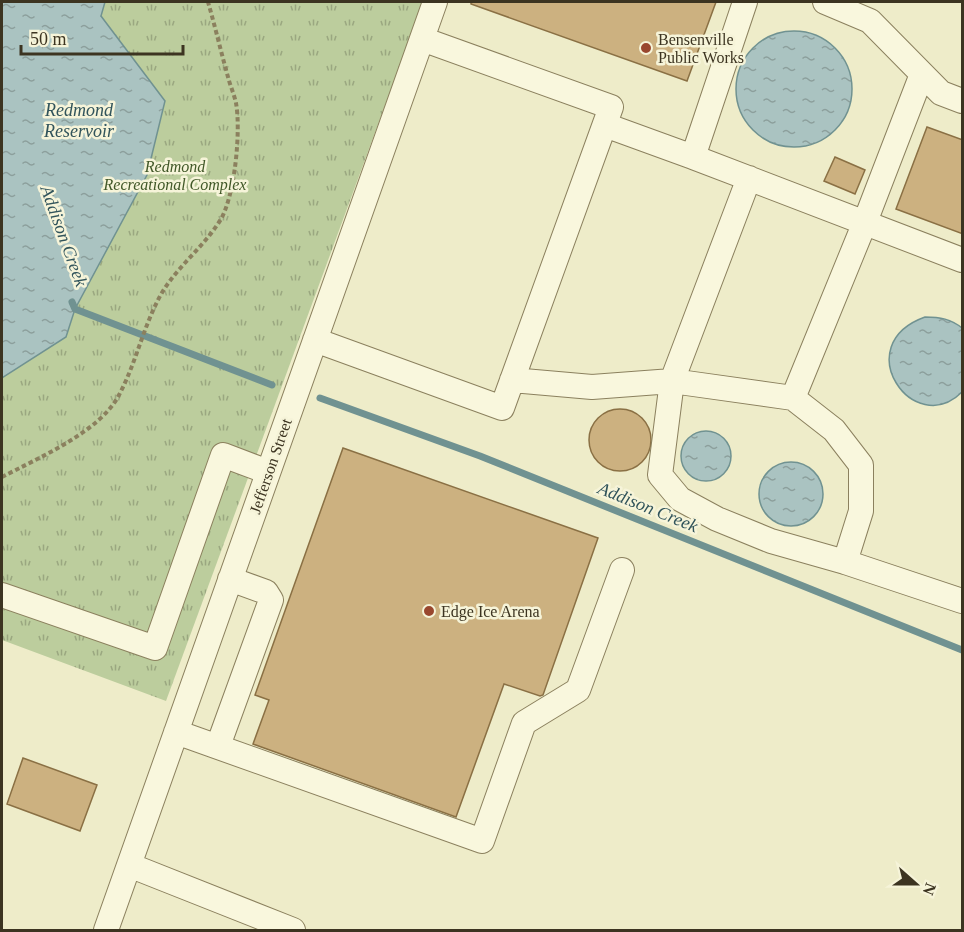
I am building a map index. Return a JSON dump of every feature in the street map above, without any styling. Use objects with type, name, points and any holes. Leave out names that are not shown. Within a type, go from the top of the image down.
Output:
[{"type":"street","name":"Jefferson Street","points":[[106,930],[435,2]]},
{"type":"street","points":[[693,157],[746,2]]},
{"type":"street","points":[[825,2],[870,21],[941,93],[963,101]]},
{"type":"street","points":[[315,340],[502,408],[605,125],[611,107],[422,39]]},
{"type":"street","points":[[793,398],[922,74]]},
{"type":"street","points":[[605,125],[963,260]]},
{"type":"street","points":[[749,178],[672,381],[660,475],[680,499],[717,519],[771,541],[845,562],[963,601]]},
{"type":"street","points":[[512,380],[592,387],[672,381],[793,398],[834,430],[861,465],[861,511],[845,562]]},
{"type":"street","points":[[2,596],[155,648],[223,455],[268,472]]},
{"type":"street","points":[[176,732],[482,841],[524,723],[578,690],[622,570]]},
{"type":"street","points":[[218,746],[271,600],[266,592],[230,579]]},
{"type":"street","points":[[129,865],[293,930]]},
{"type":"path","points":[[2,477],[91,428],[108,412],[119,396],[134,363],[157,301],[205,242],[222,217],[232,184],[237,142],[236,104],[208,2]]},
{"type":"green space","name":"Redmond Recreational Complex","points":[[2,2],[423,2],[166,701],[2,640]]},
{"type":"water","name":"Redmond Reservoir","points":[[2,2],[105,2],[101,16],[165,101],[147,175],[75,309],[66,337],[2,378]]},
{"type":"water","points":[[794,31],[816,35],[835,48],[848,67],[852,89],[848,111],[835,130],[816,143],[794,147],[772,143],[753,130],[740,111],[736,89],[740,67],[753,48],[772,35]]},
{"type":"water","points":[[925,317],[945,319],[962,328],[962,392],[943,404],[925,404],[909,397],[896,383],[890,366],[891,347],[902,330]]},
{"type":"water","points":[[701,431],[711,431],[724,438],[731,451],[731,461],[724,474],[711,481],[701,481],[692,477],[685,470],[681,461],[681,451],[685,442],[692,435]]},
{"type":"water","points":[[785,462],[797,462],[814,471],[821,482],[823,494],[821,506],[814,517],[797,526],[785,526],[773,521],[764,512],[759,500],[759,488],[764,476],[773,467]]},
{"type":"building","name":"Bensenville Public Works","points":[[471,2],[716,2],[687,81],[471,4]]},
{"type":"building","points":[[927,127],[963,140],[963,234],[896,209]]},
{"type":"building","points":[[835,157],[865,170],[855,194],[824,181]]},
{"type":"building","points":[[620,409],[642,418],[651,440],[642,462],[620,471],[598,462],[589,440],[598,418]]},
{"type":"building","name":"Edge Ice Arena","points":[[343,448],[598,538],[543,695],[504,684],[456,817],[253,744],[269,700],[255,695]]},
{"type":"building","points":[[23,758],[97,785],[80,831],[7,804]]},
{"type":"waterway","name":"Addison Creek","points":[[72,302],[75,309],[272,385]]},
{"type":"waterway","name":"Addison Creek","points":[[320,398],[480,456],[962,650]]},
{"type":"place","name":"Bensenville Public Works","points":[[646,48]]},
{"type":"place","name":"Edge Ice Arena","points":[[429,611]]}]
